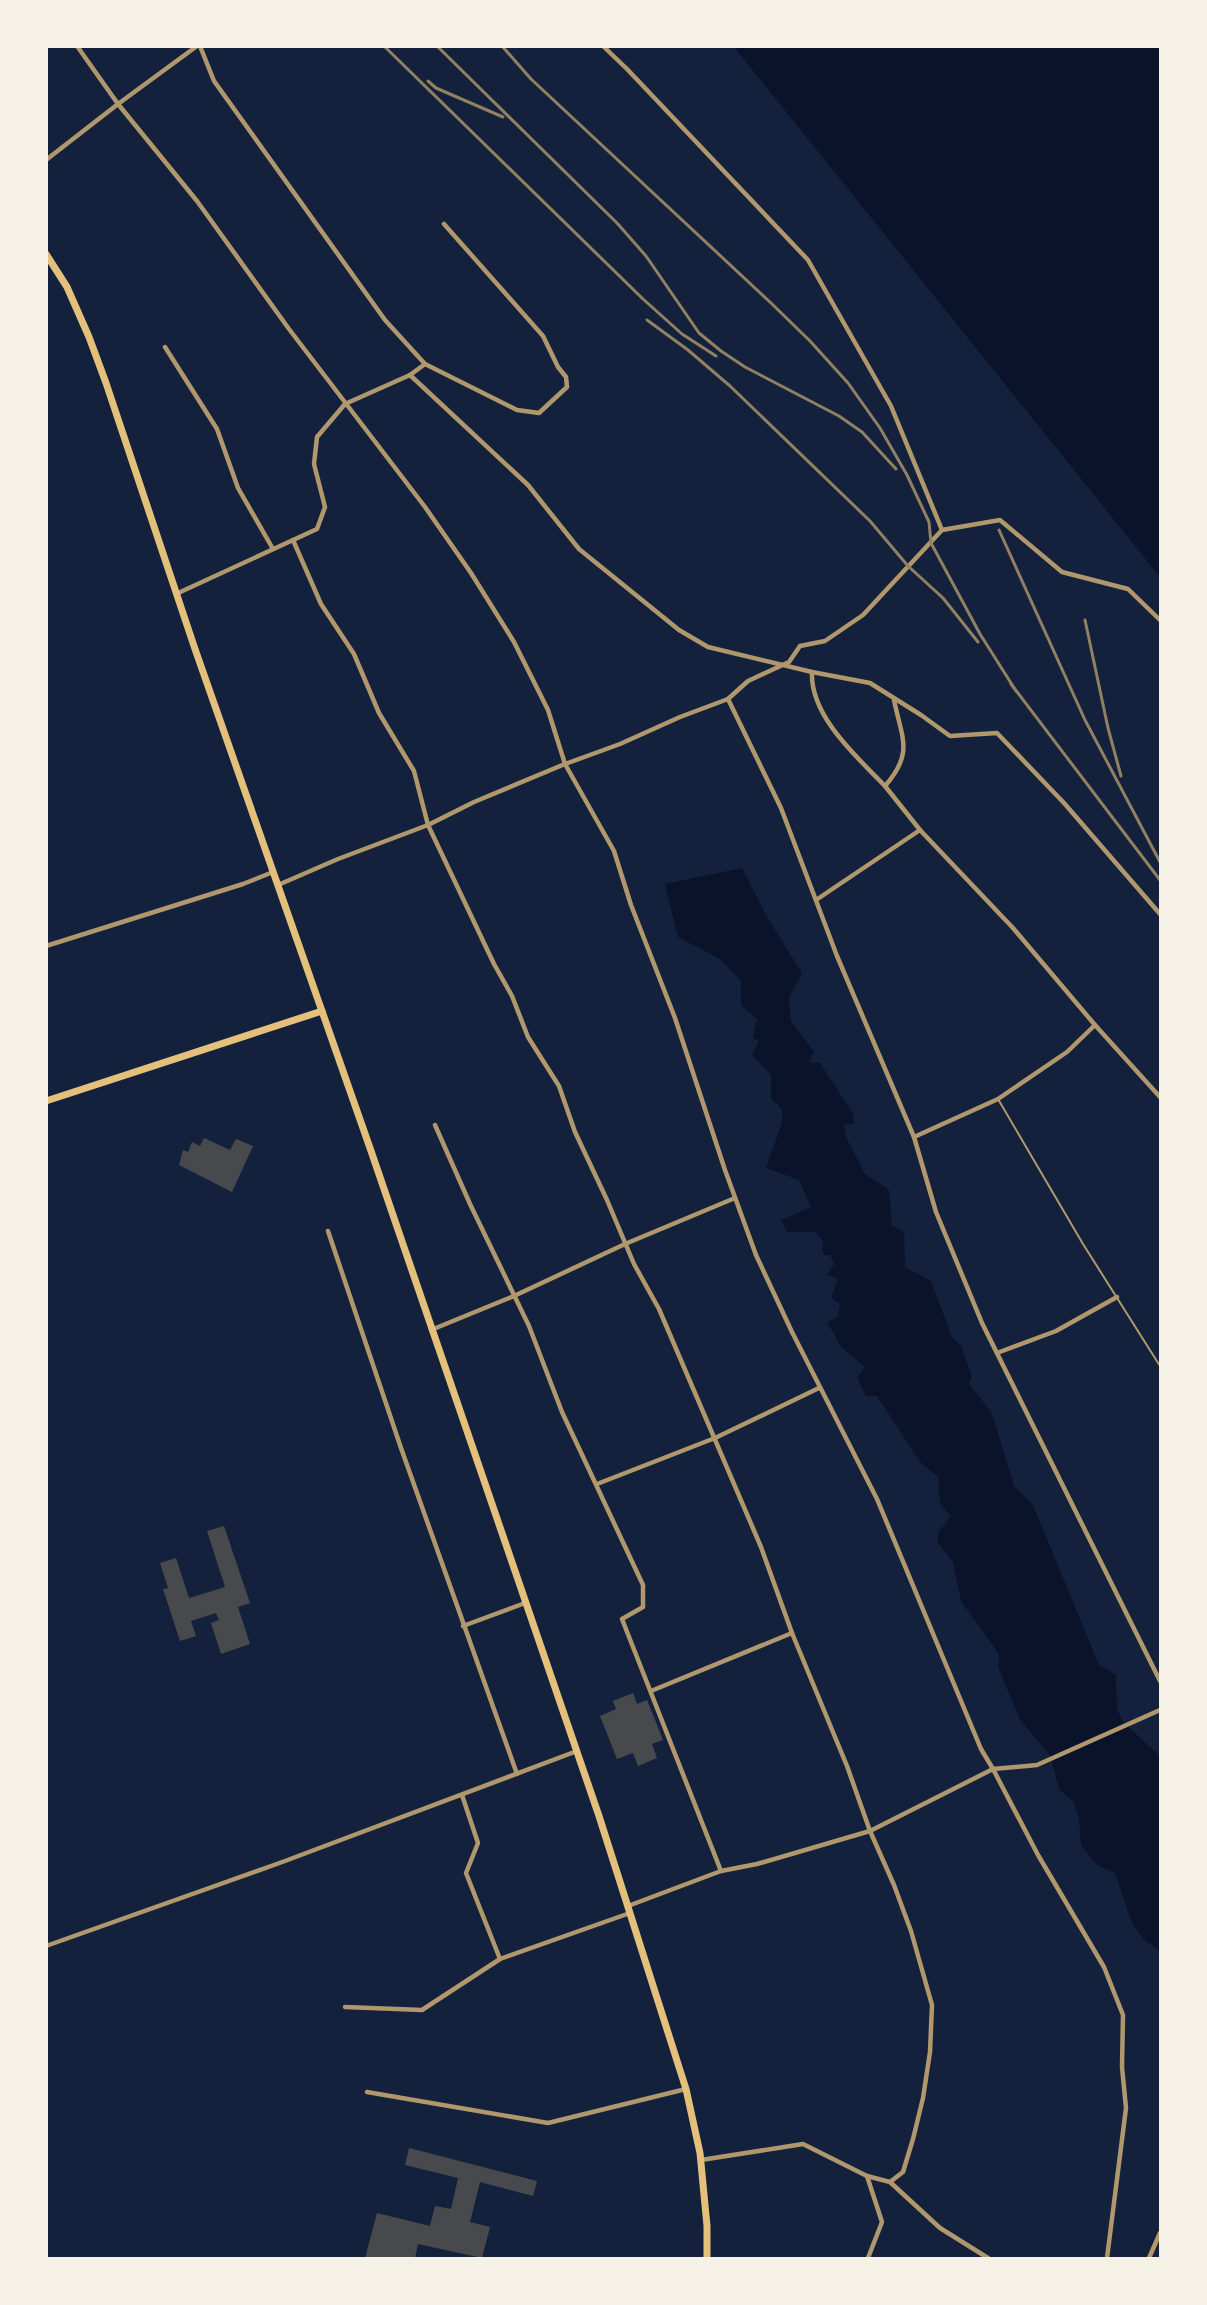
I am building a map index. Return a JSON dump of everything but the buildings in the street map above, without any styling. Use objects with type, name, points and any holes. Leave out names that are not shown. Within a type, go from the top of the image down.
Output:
[{"type":"main road","points":[[46,254],[67,287],[89,337],[577,1751],[686,2089],[701,2160],[707,2226],[707,2259]]},
{"type":"main road","points":[[46,1101],[321,1011]]},
{"type":"street","points":[[78,46],[118,104],[197,201],[345,404],[425,507],[471,573],[514,642],[548,710],[565,764],[614,851],[675,1018],[756,1255],[819,1388],[877,1499],[981,1749],[1038,1855],[1104,1967],[1123,2015],[1122,2067],[1126,2108],[1107,2259]]},
{"type":"street","points":[[46,160],[118,104],[199,46],[214,81],[221,91],[385,320],[425,364],[517,410],[539,413],[567,387],[566,377],[558,367],[543,336],[444,224]]},
{"type":"street","points":[[603,46],[808,260],[891,406],[942,530]]},
{"type":"street","points":[[165,347],[217,429],[238,488],[273,549]]},
{"type":"street","points":[[177,594],[317,529],[325,507],[314,464],[317,437],[345,404],[410,375],[425,364]]},
{"type":"street","points":[[410,375],[528,485],[579,549],[679,630],[708,647],[784,666],[870,683],[950,736],[997,733],[1064,802],[1161,915]]},
{"type":"street","points":[[278,885],[338,859],[428,825],[474,802],[565,764],[728,699],[748,681],[784,666],[800,646],[825,640],[864,615],[942,530],[1000,520],[1062,572],[1128,589],[1161,620]]},
{"type":"street","points":[[293,540],[321,604],[354,654],[379,713],[414,771],[428,825],[494,964],[512,996],[528,1037],[559,1086],[575,1132],[634,1264],[659,1309],[761,1547],[792,1633],[911,1931],[932,2005],[930,2052],[923,2098],[903,2172],[890,2182]]},
{"type":"street","points":[[812,672],[811,684],[829,726],[885,786],[920,830],[1013,928],[1095,1025],[1161,1097]]},
{"type":"street","points":[[728,699],[781,808],[816,900],[914,1137],[936,1212],[997,1353],[1160,1678]]},
{"type":"street","points":[[885,786],[899,770],[905,751],[894,700]]},
{"type":"street","points":[[816,900],[920,830]]},
{"type":"street","points":[[46,946],[243,884],[273,872]]},
{"type":"street","points":[[914,1137],[998,1099],[1067,1052],[1095,1025]]},
{"type":"street","points":[[435,1125],[529,1326],[562,1412],[643,1586],[643,1607],[622,1619],[721,1870]]},
{"type":"street","points":[[431,1330],[514,1296],[626,1244],[735,1198]]},
{"type":"street","points":[[328,1231],[369,1356],[517,1774]]},
{"type":"street","points":[[997,1353],[1056,1331],[1117,1297]]},
{"type":"street","points":[[597,1484],[715,1438],[819,1388]]},
{"type":"street","points":[[464,1626],[525,1602]]},
{"type":"street","points":[[651,1691],[792,1633]]},
{"type":"street","points":[[345,2007],[422,2010],[500,1959],[629,1909],[721,1870],[757,1864],[870,1831],[993,1769],[1037,1765],[1161,1710]]},
{"type":"street","points":[[46,1946],[577,1751]]},
{"type":"street","points":[[462,1795],[478,1843],[466,1873],[500,1959]]},
{"type":"street","points":[[367,2092],[548,2123],[686,2089]]},
{"type":"street","points":[[701,2160],[803,2144],[867,2176],[890,2182],[940,2228],[988,2259]]},
{"type":"street","points":[[867,2176],[882,2222],[868,2259]]},
{"type":"street","points":[[1149,2259],[1161,2233]]},
{"type":"lane","points":[[998,1099],[1083,1244],[1161,1366]]},
{"type":"water","points":[[734,47],[1160,47],[1160,577]]},
{"type":"water","points":[[742,868],[767,917],[802,973],[789,998],[791,1021],[814,1052],[809,1062],[820,1063],[854,1115],[854,1123],[844,1125],[846,1137],[865,1174],[889,1190],[892,1225],[904,1233],[905,1267],[931,1281],[952,1337],[961,1346],[972,1377],[969,1384],[992,1413],[1014,1486],[1033,1505],[1099,1665],[1116,1675],[1117,1708],[1122,1721],[1160,1756],[1160,1951],[1144,1940],[1132,1923],[1115,1873],[1097,1865],[1081,1845],[1079,1819],[1074,1803],[1059,1789],[1050,1755],[1020,1720],[998,1667],[999,1654],[961,1601],[953,1562],[938,1543],[938,1533],[951,1516],[940,1504],[938,1477],[920,1462],[877,1396],[866,1396],[857,1378],[865,1367],[842,1348],[827,1322],[838,1317],[840,1304],[831,1298],[838,1279],[827,1275],[834,1264],[830,1255],[824,1255],[822,1248],[824,1242],[815,1232],[787,1232],[781,1220],[811,1207],[799,1180],[766,1168],[782,1123],[782,1109],[771,1099],[771,1075],[752,1055],[759,1041],[753,1038],[757,1019],[741,1005],[741,981],[720,959],[678,937],[665,884]]},
{"type":"railway","points":[[384,46],[643,299],[682,334],[716,356]]},
{"type":"railway","points":[[437,46],[617,223],[646,256],[699,333],[745,367],[839,416],[862,432],[896,469]]},
{"type":"railway","points":[[502,46],[531,79],[771,303],[848,383],[880,428],[907,475],[929,522],[931,543],[980,634],[1016,691]]},
{"type":"railway","points":[[428,81],[436,88],[503,117]]},
{"type":"railway","points":[[647,320],[688,350],[730,386],[870,521],[908,566],[943,598],[978,642]]},
{"type":"railway","points":[[999,530],[1085,720],[1160,862]]},
{"type":"railway","points":[[1085,620],[1108,728],[1121,776]]},
{"type":"railway","points":[[1011,684],[1160,880]]}]
